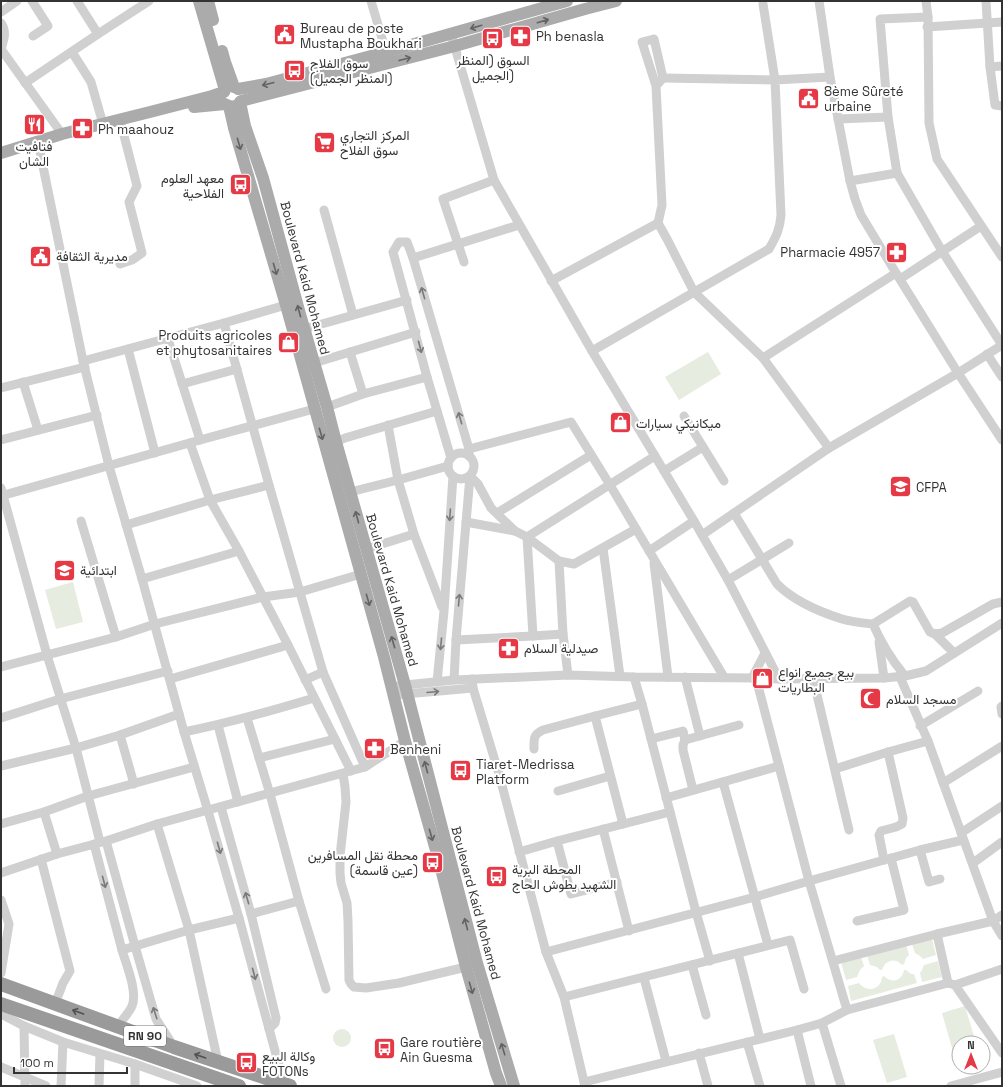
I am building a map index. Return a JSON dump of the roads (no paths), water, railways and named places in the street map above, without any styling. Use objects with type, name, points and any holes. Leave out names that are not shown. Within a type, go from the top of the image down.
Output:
[{"type":"highway","name":"RN 90","points":[[1,984],[117,1027],[287,1085]]},
{"type":"highway","name":"RN 90","points":[[1,1004],[239,1086]]},
{"type":"main road","points":[[199,1],[219,72],[232,96]]},
{"type":"main road","points":[[208,1],[225,62],[232,96]]},
{"type":"main road","points":[[1,154],[62,134],[212,96],[232,96],[266,84],[451,34],[546,4],[567,1]]},
{"type":"main road","points":[[150,112],[232,96],[455,46],[585,5],[616,1]]},
{"type":"main road","points":[[212,96],[218,85],[219,72]]},
{"type":"main road","name":"Boulevard Kaid Mohamed","points":[[232,96],[236,135],[286,305],[361,574],[466,967],[500,1086]]},
{"type":"main road","name":"Boulevard Kaid Mohamed","points":[[232,96],[245,126],[263,178],[304,329],[406,689],[477,963],[514,1086]]},
{"type":"street","points":[[1,12],[17,1]]},
{"type":"street","points":[[32,1],[48,26],[34,36]]},
{"type":"street","points":[[77,1],[98,34]]},
{"type":"street","points":[[25,83],[149,1]]},
{"type":"street","points":[[371,1],[386,52]]},
{"type":"street","points":[[819,1],[830,77],[850,182],[855,199],[862,215],[898,276],[958,373],[1002,440]]},
{"type":"street","points":[[926,1],[928,17],[929,123],[937,159],[1002,257]]},
{"type":"street","points":[[986,1],[990,67],[995,105],[1002,106]]},
{"type":"street","points":[[592,351],[769,249],[776,238],[780,226],[781,215],[775,80],[763,4]]},
{"type":"street","points":[[702,535],[828,448],[958,373],[1002,345],[942,251],[897,173],[888,117],[880,20],[928,17]]},
{"type":"street","points":[[927,27],[1002,22]]},
{"type":"street","points":[[1,24],[3,26],[5,37],[1,49],[62,134]]},
{"type":"street","points":[[451,34],[494,180],[551,281],[728,580],[779,679]]},
{"type":"street","points":[[663,78],[654,39],[642,42],[656,86],[662,205],[658,223],[694,292],[762,358],[828,448]]},
{"type":"street","points":[[72,52],[91,82],[103,124]]},
{"type":"street","points":[[990,67],[1002,66]]},
{"type":"street","points":[[656,86],[663,78],[775,80],[830,77]]},
{"type":"street","points":[[838,119],[888,117]]},
{"type":"street","points":[[120,120],[137,186],[129,202],[142,253],[132,260],[120,264]]},
{"type":"street","points":[[38,142],[84,364],[109,466],[155,624],[194,767],[239,918],[269,1029],[287,1085]]},
{"type":"street","points":[[850,182],[897,173]]},
{"type":"street","points":[[464,262],[443,199],[494,180]]},
{"type":"street","points":[[324,210],[353,315]]},
{"type":"street","points":[[551,281],[658,223]]},
{"type":"street","points":[[413,258],[519,225]]},
{"type":"street","points":[[762,358],[942,251],[981,226]]},
{"type":"street","points":[[437,682],[444,611],[452,476],[449,471],[450,462],[437,411],[393,252],[399,242],[407,242],[413,258],[474,466],[470,476],[454,680]]},
{"type":"street","points":[[304,329],[407,300]]},
{"type":"street","points":[[1,388],[84,364],[128,349],[224,324],[286,305]]},
{"type":"street","points":[[224,324],[323,672],[365,768]]},
{"type":"street","points":[[314,363],[416,332]]},
{"type":"street","points":[[168,339],[200,440]]},
{"type":"street","points":[[128,349],[155,453]]},
{"type":"street","points":[[350,352],[363,394]]},
{"type":"street","points":[[987,354],[1002,377]]},
{"type":"street","points":[[182,384],[237,369]]},
{"type":"street","points":[[327,406],[363,394],[427,377]]},
{"type":"street","points":[[23,382],[38,430]]},
{"type":"street","points":[[117,1027],[131,1009],[134,999],[134,989],[122,950],[100,842],[76,748],[47,655],[2,493],[109,466],[314,409]]},
{"type":"street","points":[[336,442],[437,411]]},
{"type":"street","points":[[1,440],[97,415]]},
{"type":"street","points":[[684,416],[724,481]]},
{"type":"street","points":[[350,492],[398,480],[450,462],[458,454],[570,422],[610,485],[724,678]]},
{"type":"street","points":[[388,425],[398,480],[414,534],[444,611]]},
{"type":"street","points":[[190,443],[210,500],[239,551],[288,645],[335,739],[347,772],[340,873],[341,883],[347,903],[349,980],[351,984],[354,987],[366,988],[399,983],[466,967]]},
{"type":"street","points":[[664,471],[703,447]]},
{"type":"street","points":[[497,513],[591,454]]},
{"type":"street","points":[[527,537],[655,456]]},
{"type":"street","points":[[452,476],[459,479],[470,476]]},
{"type":"street","points":[[470,476],[478,484],[491,508],[515,531]]},
{"type":"street","points":[[126,525],[210,500],[269,485]]},
{"type":"street","points":[[734,513],[777,584],[785,592],[799,600],[843,619],[873,624],[910,601],[913,602],[930,632],[935,634],[954,653]]},
{"type":"street","points":[[81,521],[116,637]]},
{"type":"street","points":[[651,555],[694,521]]},
{"type":"street","points":[[466,522],[515,531],[527,537],[559,561],[574,564],[636,529]]},
{"type":"street","points":[[366,549],[414,534]]},
{"type":"street","points":[[527,537],[533,636]]},
{"type":"street","points":[[728,580],[789,543]]},
{"type":"street","points":[[603,548],[620,676]]},
{"type":"street","points":[[142,579],[239,551]]},
{"type":"street","points":[[651,555],[668,677]]},
{"type":"street","points":[[559,561],[563,634],[568,675]]},
{"type":"street","points":[[1,667],[116,637],[155,624],[263,597],[300,592],[361,574]]},
{"type":"street","points":[[935,634],[942,633],[994,604],[1002,602]]},
{"type":"street","points":[[406,689],[568,675],[779,679],[884,678],[926,671],[1002,623]]},
{"type":"street","points":[[873,624],[878,637],[902,676],[920,726],[928,741],[993,921],[1002,936]]},
{"type":"street","points":[[456,640],[563,634]]},
{"type":"street","points":[[878,637],[884,678]]},
{"type":"street","points":[[1,718],[60,699],[169,675],[288,645]]},
{"type":"street","points":[[765,653],[754,678],[809,881],[847,1010]]},
{"type":"street","points":[[305,680],[323,672]]},
{"type":"street","points":[[634,677],[710,961]]},
{"type":"street","points":[[685,677],[700,736]]},
{"type":"street","points":[[813,678],[849,830]]},
{"type":"street","points":[[393,691],[454,680],[473,684]]},
{"type":"street","points":[[473,684],[500,774],[546,952],[564,997],[585,1084],[666,1061],[822,1023],[847,1010],[952,984],[1002,969]]},
{"type":"street","points":[[920,726],[978,691]]},
{"type":"street","points":[[184,732],[247,718],[314,698]]},
{"type":"street","points":[[534,749],[534,737],[538,732],[642,704]]},
{"type":"street","points":[[1002,706],[1002,714]]},
{"type":"street","points":[[1,766],[76,748],[120,735],[179,714]]},
{"type":"street","points":[[594,716],[623,824]]},
{"type":"street","points":[[247,718],[270,794],[299,900],[326,988]]},
{"type":"street","points":[[218,725],[238,802]]},
{"type":"street","points":[[685,740],[740,725]]},
{"type":"street","points":[[651,739],[683,731],[685,740],[683,750],[694,790]]},
{"type":"street","points":[[120,735],[134,784]]},
{"type":"street","points":[[259,758],[335,739]]},
{"type":"street","points":[[1,873],[41,859],[157,824],[365,768],[405,741]]},
{"type":"street","points":[[835,769],[928,741]]},
{"type":"street","points":[[943,783],[1002,746]]},
{"type":"street","points":[[857,921],[904,910],[879,835],[881,831],[902,824],[903,818],[888,752]]},
{"type":"street","points":[[666,798],[779,766]]},
{"type":"street","points":[[1,824],[44,812],[88,796],[194,767]]},
{"type":"street","points":[[558,791],[610,776]]},
{"type":"street","points":[[723,782],[768,945]]},
{"type":"street","points":[[546,952],[755,897],[962,837],[1002,806]]},
{"type":"street","points":[[221,807],[251,914],[276,1018],[275,1023],[269,1029]]},
{"type":"street","points":[[44,812],[57,854]]},
{"type":"street","points":[[519,852],[670,812]]},
{"type":"street","points":[[157,824],[190,930],[218,1062]]},
{"type":"street","points":[[604,829],[629,931]]},
{"type":"street","points":[[557,841],[571,894],[617,882]]},
{"type":"street","points":[[100,842],[135,946],[156,1018],[174,1047]]},
{"type":"street","points":[[973,863],[1002,842]]},
{"type":"street","points":[[920,850],[929,882],[940,879]]},
{"type":"street","points":[[41,859],[70,971],[63,983],[55,1004]]},
{"type":"street","points":[[1,900],[9,924],[1,973]]},
{"type":"street","points":[[251,914],[299,900]]},
{"type":"street","points":[[833,961],[936,934],[993,921],[1002,915]]},
{"type":"street","points":[[122,950],[190,930],[239,918]]},
{"type":"street","points":[[936,934],[952,984],[1002,1053]]},
{"type":"street","points":[[564,997],[790,940],[804,989]]},
{"type":"street","points":[[738,953],[760,1039]]},
{"type":"street","points":[[692,965],[706,1014]]},
{"type":"street","points":[[644,978],[666,1061]]},
{"type":"street","points":[[1,1014],[24,1026],[62,1042],[135,1064],[174,1082],[197,1086]]},
{"type":"street","points":[[822,1023],[841,1086]]},
{"type":"street","points":[[24,1026],[25,1082]]},
{"type":"street","points":[[796,1030],[811,1086]]},
{"type":"street","points":[[61,1086],[62,1042]]},
{"type":"street","points":[[747,1042],[760,1086]]},
{"type":"street","points":[[699,1053],[708,1086]]},
{"type":"street","points":[[99,1086],[100,1054]]},
{"type":"street","points":[[135,1064],[135,1086]]},
{"type":"street","points":[[1,1068],[25,1082],[46,1086]]},
{"type":"street","points":[[951,1086],[966,1084],[1002,1072]]},
{"type":"place","name":"Bureau de poste Mustapha Boukhari","points":[[284,35]]},
{"type":"place","name":"Ph benasla","points":[[521,36]]},
{"type":"place","name":"السوق (المنظر الجميل)","points":[[493,38]]},
{"type":"place","name":"سوق الفلاح (المنظر الجميل)","points":[[294,70]]},
{"type":"place","name":"8ème Sûreté urbaine","points":[[809,98]]},
{"type":"place","name":"فتافيت الشان","points":[[34,124]]},
{"type":"place","name":"Ph maahouz","points":[[83,129]]},
{"type":"place","name":"المركز التجاري سوق الفلاح","points":[[325,142]]},
{"type":"place","name":"معهد العلوم الفلاحية","points":[[240,185]]},
{"type":"place","name":"Pharmacie 4957","points":[[896,252]]},
{"type":"place","name":"مديرية الثقافة","points":[[40,256]]},
{"type":"place","name":"Produits agricoles et phytosanitaires","points":[[288,342]]},
{"type":"place","name":"ميكانيكي سيارات","points":[[621,423]]},
{"type":"place","name":"CFPA","points":[[901,487]]},
{"type":"place","name":"ابتدائية","points":[[65,570]]},
{"type":"place","name":"صيدلية السلام","points":[[509,648]]},
{"type":"place","name":"بيع جميع انواع البطاريات","points":[[763,679]]},
{"type":"place","name":"مسجد السلام","points":[[871,699]]},
{"type":"place","name":"Benheni","points":[[374,749]]},
{"type":"place","name":"Tiaret-Medrissa Platform","points":[[461,771]]},
{"type":"place","name":"محطة نقل المسافرين (عين قاسمة)","points":[[433,862]]},
{"type":"place","name":"المحطة البرية الشهيد يطوش الحاج","points":[[497,876]]},
{"type":"place","name":"Gare routière Ain Guesma","points":[[384,1049]]},
{"type":"place","name":"وكالة البيع FOTONs","points":[[246,1063]]}]
